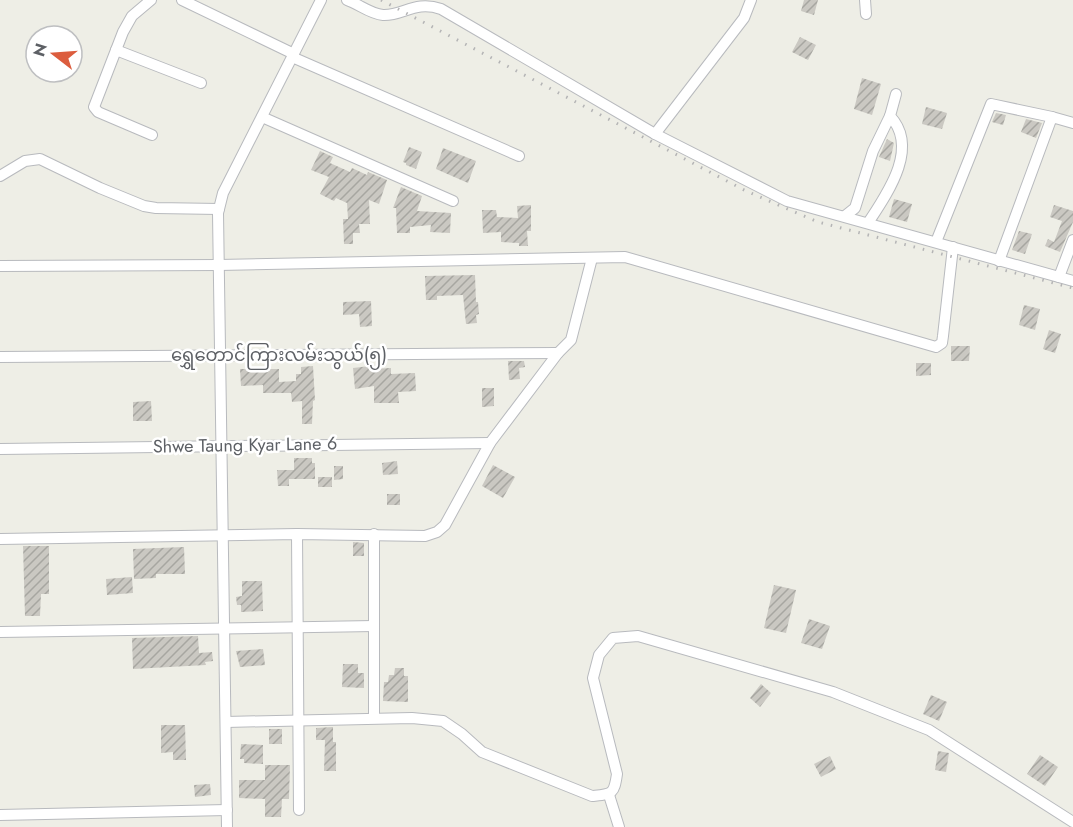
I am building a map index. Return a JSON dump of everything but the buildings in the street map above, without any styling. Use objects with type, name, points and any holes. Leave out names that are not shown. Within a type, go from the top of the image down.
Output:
[{"type":"street","points":[[152,0],[132,16],[94,107],[98,112],[152,135]]},
{"type":"street","points":[[182,0],[293,56],[519,156]]},
{"type":"street","points":[[227,827],[219,209],[223,193],[321,0]]},
{"type":"street","points":[[347,0],[372,12],[385,15],[420,7],[432,6],[441,9],[655,134],[787,201],[1073,281]]},
{"type":"street","points":[[655,134],[744,18],[751,0]]},
{"type":"street","points":[[865,0],[866,14]]},
{"type":"street","points":[[116,50],[201,83]]},
{"type":"street","points":[[845,216],[855,208],[896,94]]},
{"type":"street","points":[[936,242],[991,104],[1073,123]]},
{"type":"street","points":[[868,223],[884,200],[901,157],[903,141],[900,130],[890,116]]},
{"type":"street","points":[[262,117],[453,201]]},
{"type":"street","points":[[999,261],[1052,117]]},
{"type":"street","points":[[0,176],[25,161],[40,159],[144,206],[219,209]]},
{"type":"street","points":[[1059,277],[1073,240]]},
{"type":"street","points":[[0,266],[219,265],[625,256],[936,347],[942,343],[953,247]]},
{"type":"street","points":[[0,539],[297,534],[425,536],[437,532],[445,525],[490,443],[570,340],[592,258]]},
{"type":"street","name":"ရွှေတောင်ကြားလမ်းသွယ်(၅)","points":[[0,357],[558,353]]},
{"type":"street","name":"Shwe Taung Kyar Lane 6","points":[[0,448],[490,443]]},
{"type":"street","points":[[297,534],[299,810]]},
{"type":"street","points":[[374,534],[374,718]]},
{"type":"street","points":[[0,632],[374,626]]},
{"type":"street","points":[[226,722],[412,717],[443,721],[482,752],[592,796],[609,795],[615,789],[617,774],[593,678],[599,655],[613,638],[638,636],[833,692],[929,730],[1073,822]]},
{"type":"street","points":[[609,795],[619,827]]},
{"type":"street","points":[[0,815],[227,810]]},
{"type":"railway","points":[[381,0],[746,191],[818,222],[1073,288]]}]
